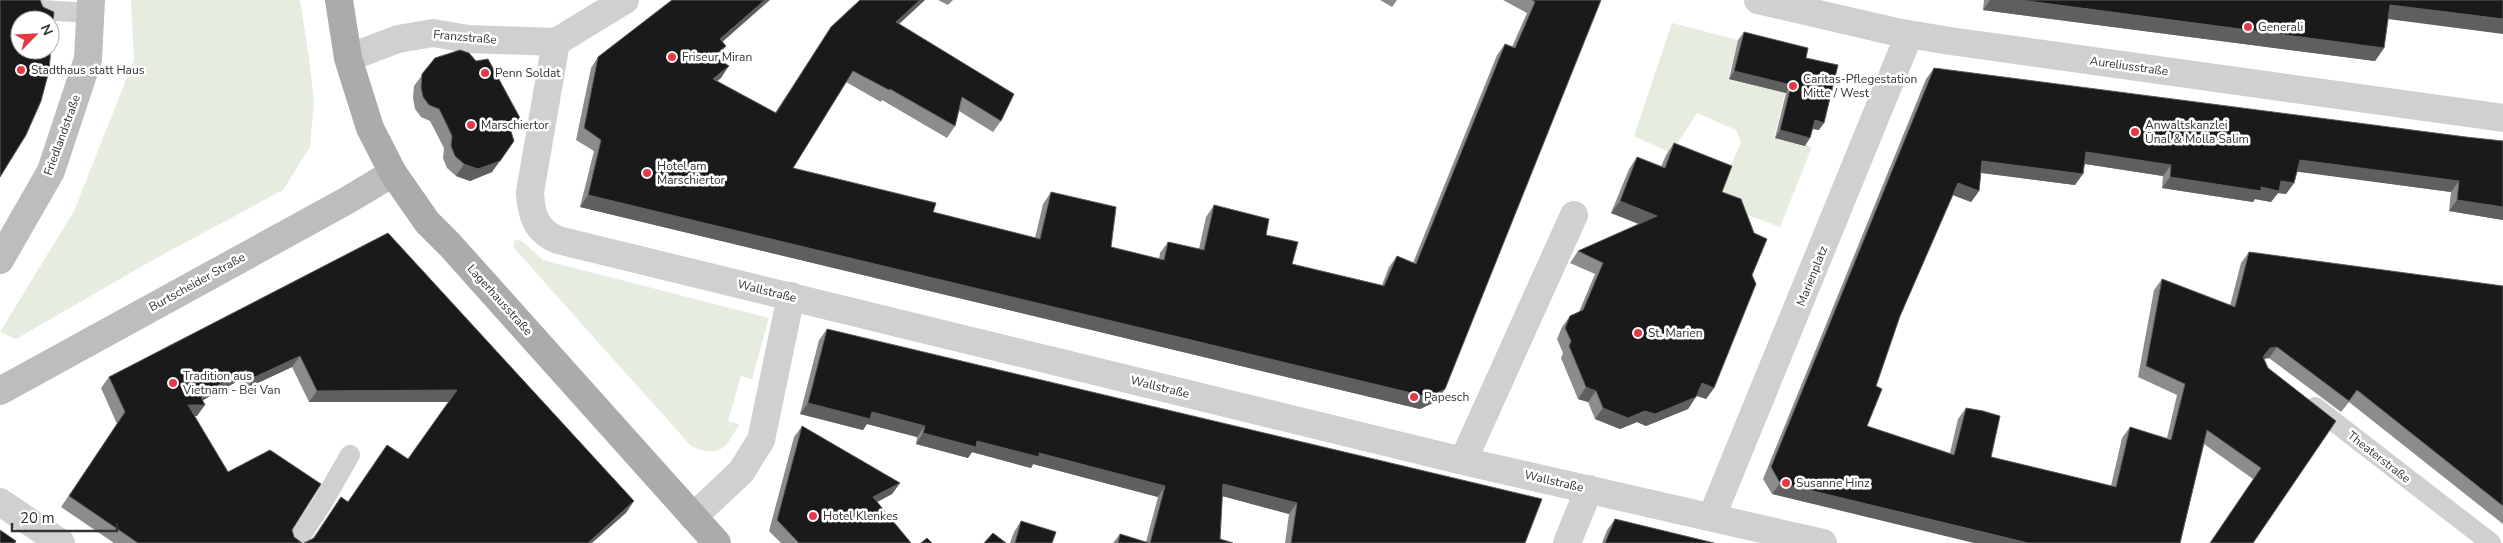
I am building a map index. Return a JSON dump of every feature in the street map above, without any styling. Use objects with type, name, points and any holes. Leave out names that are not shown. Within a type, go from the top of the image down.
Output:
[{"type":"main road","name":"Lagerhausstraße","points":[[339,0],[348,58],[370,128],[393,173],[427,222],[450,245],[717,543]]},
{"type":"main road","name":"Friedlandstraße","points":[[0,260],[51,171],[88,59],[91,7]]},
{"type":"main road","name":"Burtscheider Straße","points":[[0,390],[346,201],[393,173]]},
{"type":"street","points":[[556,42],[625,0]]},
{"type":"street","name":"Aureliusstraße","points":[[1758,0],[1909,35],[2503,118]]},
{"type":"street","name":"Franzstraße","points":[[348,58],[398,39],[434,33],[468,39],[556,42]]},
{"type":"street","name":"Marienplatz","points":[[1712,516],[1909,35]]},
{"type":"street","name":"Wallstraße","points":[[556,42],[530,192],[533,215],[539,228],[546,235],[558,240],[1462,461],[1712,516],[1823,543]]},
{"type":"street","points":[[1462,461],[1574,215]]},
{"type":"street","points":[[693,517],[740,472],[761,440],[791,296]]},
{"type":"street","points":[[1567,543],[1589,489]]},
{"type":"street","points":[[0,502],[61,543]]},
{"type":"lane","points":[[41,10],[91,7]]},
{"type":"lane","name":"Theaterstraße","points":[[2297,393],[2491,543]]},
{"type":"lane","points":[[296,543],[323,502],[350,455]]},
{"type":"shaded area","points":[[131,0],[300,0],[314,102],[310,147],[283,190],[153,260],[16,339],[0,332],[74,211],[134,60]]},
{"type":"shaded area","points":[[1672,23],[1738,40],[1728,78],[1785,93],[1774,138],[1812,147],[1780,227],[1714,202],[1741,143],[1736,130],[1697,113],[1671,153],[1634,136]]},
{"type":"shaded area","points":[[515,240],[522,241],[543,260],[769,318],[752,379],[741,376],[728,421],[739,424],[726,445],[716,451],[701,450],[691,446],[513,247]]},
{"type":"building","name":"Stadthaus statt Haus","points":[[0,0],[40,0],[43,7],[50,10],[10,10],[10,60],[50,60],[41,101],[26,135],[0,177]]},
{"type":"building","points":[[672,0],[765,0],[720,39],[726,46],[714,56],[729,66],[713,79],[776,113],[831,27],[860,0],[920,0],[896,22],[1014,94],[1001,121],[962,97],[955,126],[890,89],[853,71],[793,168],[936,203],[933,212],[1040,239],[1051,192],[1116,207],[1111,247],[1164,260],[1168,242],[1204,250],[1214,205],[1269,219],[1266,235],[1298,242],[1292,264],[1384,286],[1397,256],[1416,264],[1505,44],[1515,48],[1535,2],[1532,0],[1601,0],[1445,389],[1428,397],[588,195],[601,140],[584,128],[598,57]]},
{"type":"building","points":[[2020,0],[2503,0],[2503,19],[2390,5],[2384,48]]},
{"type":"building","name":"Caritas-Pflegestation Mitte / West","points":[[1744,32],[1808,48],[1806,58],[1838,65],[1824,123],[1815,120],[1810,138],[1780,130],[1791,85],[1734,71]]},
{"type":"building","name":"Marschiertor","points":[[460,50],[469,53],[476,61],[488,59],[520,118],[510,128],[514,141],[500,161],[478,169],[464,164],[455,156],[451,146],[452,136],[445,121],[439,109],[429,105],[423,97],[421,87],[422,74],[435,58]]},
{"type":"building","points":[[1934,68],[2503,141],[2503,207],[2457,200],[2459,181],[2300,160],[2294,183],[2281,181],[2279,191],[2261,187],[2261,191],[2170,177],[2171,165],[2086,152],[2083,174],[1982,161],[1979,191],[1958,183],[1900,316],[1876,386],[1882,389],[1867,426],[1954,455],[1966,408],[1983,411],[2000,416],[1991,457],[2116,487],[2130,427],[2171,440],[2185,384],[2146,366],[2162,279],[2235,307],[2249,252],[2503,286],[2503,506],[2357,390],[2349,401],[2277,347],[2270,348],[2263,357],[2268,368],[2336,421],[2253,543],[2210,543],[2261,468],[2207,430],[2180,543],[2028,543],[1780,483],[1771,467]]},
{"type":"building","points":[[1674,143],[1732,166],[1722,192],[1741,199],[1754,233],[1767,239],[1752,275],[1756,284],[1714,388],[1702,383],[1696,397],[1655,414],[1645,411],[1628,418],[1603,408],[1596,391],[1586,387],[1569,346],[1571,341],[1565,328],[1570,316],[1583,310],[1603,263],[1578,251],[1657,216],[1620,201],[1637,157],[1665,168]]},
{"type":"building","points":[[388,233],[634,501],[588,543],[304,543],[314,538],[341,497],[348,502],[387,445],[408,459],[457,390],[317,391],[300,356],[255,377],[246,370],[200,395],[205,405],[188,405],[228,472],[270,450],[321,484],[292,530],[294,537],[302,543],[138,543],[69,496],[125,412],[109,377]]},
{"type":"building","points":[[827,329],[1542,499],[1525,543],[1291,543],[1297,503],[1223,484],[1220,539],[1233,543],[1150,543],[1165,486],[1039,453],[1039,457],[977,441],[976,447],[923,433],[925,426],[872,412],[870,419],[808,403]]},
{"type":"building","points":[[802,426],[900,483],[873,497],[911,543],[799,543],[777,520]]},
{"type":"building","points":[[1615,519],[1714,543],[1605,543]]},
{"type":"building","points":[[1021,521],[1056,532],[1052,543],[1015,543]]},
{"type":"building","points":[[0,530],[16,541],[15,543],[0,543]]},
{"type":"building","points":[[993,533],[1006,543],[984,543]]},
{"type":"building","points":[[1120,534],[1149,543],[1118,543]]},
{"type":"building","points":[[927,538],[932,543],[921,543]]},
{"type":"place","name":"Generali","points":[[2248,27]]},
{"type":"place","name":"Friseur Miran","points":[[672,57]]},
{"type":"place","name":"Stadthaus statt Haus","points":[[21,70]]},
{"type":"place","name":"Penn Soldat","points":[[485,73]]},
{"type":"place","name":"Caritas-Pflegestation Mitte / West","points":[[1793,86]]},
{"type":"place","name":"Marschiertor","points":[[471,125]]},
{"type":"place","name":"Anwaltskanzlei Ünal & Molla Salim","points":[[2135,132]]},
{"type":"place","name":"Hotel am Marschiertor","points":[[647,173]]},
{"type":"place","name":"St. Marien","points":[[1638,333]]},
{"type":"place","name":"Tradition aus Vietnam - Bei Van","points":[[173,383]]},
{"type":"place","name":"Papesch","points":[[1414,397]]},
{"type":"place","name":"Susanne Hinz","points":[[1786,483]]},
{"type":"place","name":"Hotel Klenkes","points":[[813,516]]}]
